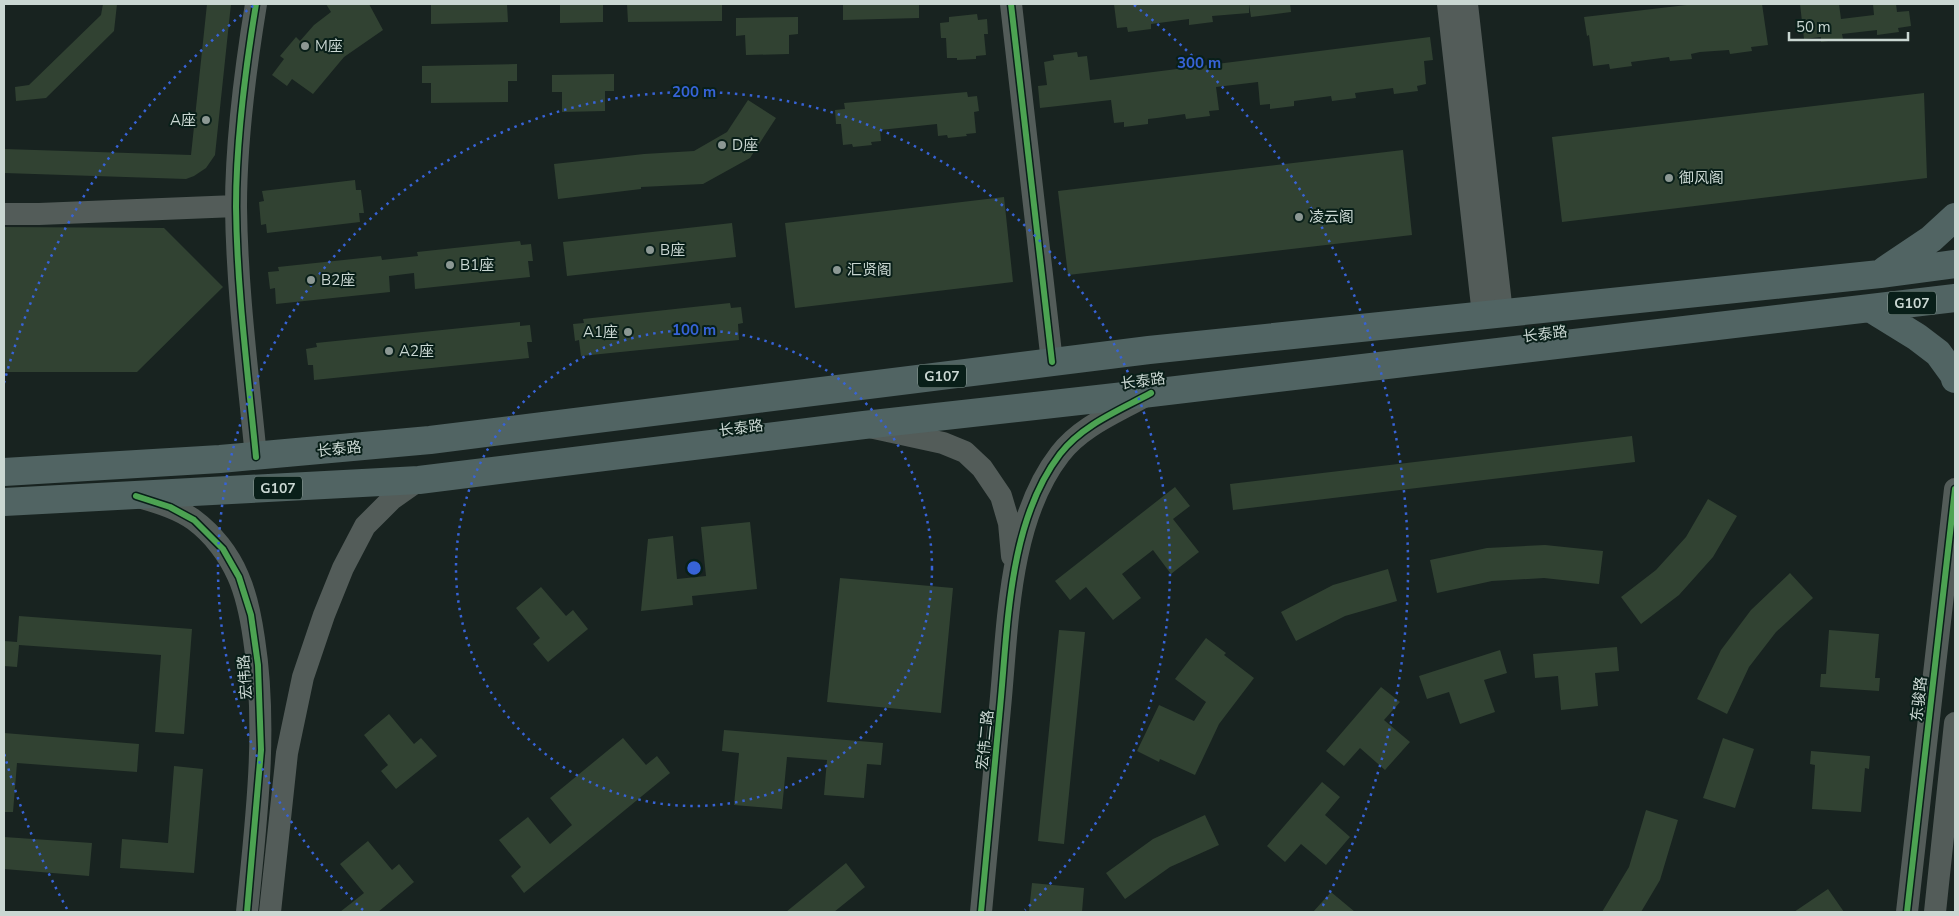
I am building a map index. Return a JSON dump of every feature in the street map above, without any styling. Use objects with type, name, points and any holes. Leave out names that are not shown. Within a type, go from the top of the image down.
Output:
[{"type":"highway","points":[[1880,274],[1931,239],[1955,217]]},
{"type":"highway","name":"长泰路","points":[[4,472],[256,457],[430,440],[1149,350],[1880,274],[1955,264]]},
{"type":"highway","name":"长泰路","points":[[4,502],[419,480],[864,425],[1955,298]]},
{"type":"highway","points":[[1870,308],[1917,337],[1938,353],[1955,379]]},
{"type":"street","points":[[256,4],[241,109],[236,206],[242,304],[256,457]]},
{"type":"street","points":[[1011,4],[1052,362]]},
{"type":"street","points":[[1448,4],[1492,314]]},
{"type":"street","points":[[1467,4],[1492,314]]},
{"type":"street","points":[[4,214],[236,206]]},
{"type":"street","points":[[1014,570],[1033,500],[1046,472],[1061,452],[1081,433],[1151,393]]},
{"type":"street","points":[[864,425],[943,443],[965,452],[982,468],[1001,496],[1009,522],[1014,570]]},
{"type":"street","points":[[270,912],[287,754],[303,677],[324,616],[343,568],[365,526],[392,499],[419,480]]},
{"type":"street","name":"东骏路","points":[[1908,912],[1955,489]]},
{"type":"street","name":"宏伟路","points":[[136,496],[170,507],[194,520],[223,549],[239,577],[251,616],[258,665],[261,750],[247,912]]},
{"type":"street","name":"宏伟二路","points":[[981,912],[1014,570]]},
{"type":"street","points":[[1935,912],[1955,723]]},
{"type":"building","points":[[103,4],[117,4],[114,31],[46,98],[16,101],[15,87],[29,85],[101,15]]},
{"type":"building","points":[[207,4],[231,4],[215,155],[206,168],[186,179],[4,173],[4,149],[191,155]]},
{"type":"building","name":"M座","points":[[326,4],[369,4],[383,30],[344,57],[313,94],[292,79],[287,86],[272,75],[284,59],[280,56],[296,37],[300,41],[314,25],[331,12]]},
{"type":"building","points":[[431,4],[507,4],[508,22],[431,24]]},
{"type":"building","points":[[560,4],[603,4],[603,22],[560,23]]},
{"type":"building","points":[[627,4],[722,4],[722,21],[628,22]]},
{"type":"building","points":[[843,4],[919,4],[919,18],[843,20]]},
{"type":"building","points":[[1114,4],[1249,4],[1249,13],[1212,16],[1213,22],[1189,25],[1189,19],[1151,24],[1151,29],[1128,32],[1127,27],[1117,28]]},
{"type":"building","points":[[1249,4],[1290,4],[1291,12],[1251,17]]},
{"type":"building","points":[[1695,4],[1762,4],[1768,45],[1751,47],[1752,51],[1730,54],[1729,50],[1700,52],[1691,54],[1692,59],[1670,61],[1669,57],[1631,62],[1632,66],[1610,69],[1609,64],[1593,66],[1589,35],[1587,36],[1584,17]]},
{"type":"building","points":[[1800,4],[1839,4],[1841,19],[1874,15],[1873,4],[1896,4],[1897,12],[1909,11],[1911,26],[1898,28],[1899,32],[1877,35],[1877,30],[1842,34],[1843,39],[1821,42],[1821,37],[1804,39]]},
{"type":"building","points":[[977,14],[978,20],[987,19],[988,34],[984,34],[986,55],[976,56],[976,59],[957,60],[957,58],[947,58],[946,38],[941,38],[940,23],[949,22],[949,17]]},
{"type":"building","points":[[798,17],[798,34],[789,35],[789,54],[746,55],[745,35],[736,36],[736,18]]},
{"type":"building","points":[[1430,37],[1433,60],[1424,61],[1426,84],[1417,86],[1418,91],[1394,94],[1393,88],[1355,93],[1356,98],[1332,101],[1331,96],[1294,101],[1294,106],[1270,109],[1270,104],[1260,105],[1258,82],[1216,87],[1219,110],[1209,111],[1210,116],[1186,119],[1185,114],[1148,119],[1148,124],[1124,127],[1124,122],[1114,123],[1111,100],[1040,108],[1038,86],[1047,85],[1044,62],[1054,60],[1053,55],[1077,52],[1078,57],[1087,56],[1090,80]]},
{"type":"building","points":[[517,64],[517,81],[508,81],[508,102],[431,103],[431,83],[422,83],[422,66]]},
{"type":"building","points":[[614,74],[614,91],[605,91],[605,111],[562,112],[562,92],[552,92],[552,75]]},
{"type":"building","points":[[967,92],[968,97],[977,96],[979,111],[974,112],[976,133],[966,134],[967,136],[948,138],[947,135],[938,136],[937,124],[880,130],[881,141],[871,142],[872,145],[853,147],[852,144],[843,145],[841,124],[836,124],[835,110],[845,109],[844,103]]},
{"type":"building","points":[[1924,93],[1927,178],[1562,222],[1552,137]]},
{"type":"building","points":[[748,100],[776,118],[750,158],[703,184],[641,187],[641,189],[558,199],[554,164],[644,154],[694,151],[727,132]]},
{"type":"building","points":[[1403,150],[1412,235],[1068,275],[1058,191]]},
{"type":"building","points":[[355,180],[356,190],[361,190],[364,213],[359,213],[360,222],[267,233],[266,224],[261,225],[259,202],[264,201],[262,191]]},
{"type":"building","points":[[1004,197],[1013,282],[795,308],[785,223]]},
{"type":"building","name":"B座","points":[[732,223],[736,257],[567,276],[563,242]]},
{"type":"building","points":[[4,227],[164,228],[223,287],[137,372],[4,372]]},
{"type":"building","points":[[520,241],[521,245],[531,244],[533,261],[528,261],[530,277],[415,289],[414,273],[389,276],[390,292],[276,304],[275,288],[270,289],[268,272],[279,271],[278,267],[381,256],[382,260],[418,256],[417,252]]},
{"type":"building","name":"A1座","points":[[730,303],[731,308],[741,307],[743,323],[738,324],[739,340],[581,356],[579,340],[575,341],[573,324],[584,323],[583,319]]},
{"type":"building","name":"A2座","points":[[520,322],[520,326],[530,325],[532,342],[527,342],[529,358],[314,380],[313,365],[308,365],[306,349],[317,347],[316,343]]},
{"type":"building","points":[[1632,436],[1635,462],[1233,510],[1230,484]]},
{"type":"building","points":[[1175,487],[1190,506],[1173,519],[1199,552],[1171,574],[1153,550],[1122,574],[1141,598],[1113,620],[1086,587],[1070,600],[1055,581]]},
{"type":"building","points":[[1708,499],[1737,516],[1713,557],[1679,595],[1641,624],[1621,597],[1656,570],[1686,537]]},
{"type":"building","points":[[750,522],[757,589],[692,596],[693,605],[641,611],[648,539],[673,536],[677,579],[706,576],[701,527]]},
{"type":"building","points":[[1545,545],[1603,551],[1599,584],[1544,578],[1492,581],[1437,593],[1430,560],[1487,548]]},
{"type":"building","points":[[1388,569],[1397,601],[1345,616],[1296,641],[1281,612],[1333,585]]},
{"type":"building","points":[[1790,573],[1813,598],[1776,632],[1749,667],[1727,714],[1697,699],[1721,650],[1751,610]]},
{"type":"building","points":[[840,578],[953,588],[941,713],[827,702]]},
{"type":"building","points":[[541,587],[566,616],[573,610],[588,629],[548,662],[533,644],[540,638],[516,608]]},
{"type":"building","points":[[19,616],[192,629],[184,734],[155,732],[161,655],[19,645],[17,667],[4,666],[4,641],[17,642]]},
{"type":"building","points":[[1059,630],[1085,632],[1064,844],[1038,841]]},
{"type":"building","points":[[1829,630],[1879,634],[1875,678],[1880,678],[1879,691],[1820,687],[1821,674],[1826,674]]},
{"type":"building","points":[[1206,638],[1226,653],[1224,655],[1254,678],[1219,724],[1195,775],[1160,759],[1159,762],[1137,751],[1159,705],[1194,721],[1206,702],[1175,679]]},
{"type":"building","points":[[1617,647],[1619,671],[1595,673],[1598,706],[1561,710],[1558,676],[1535,678],[1533,654]]},
{"type":"building","points":[[1500,650],[1507,673],[1484,680],[1495,712],[1460,724],[1449,692],[1427,699],[1419,676]]},
{"type":"building","points":[[1381,687],[1400,702],[1384,720],[1410,742],[1385,770],[1360,748],[1344,766],[1326,751]]},
{"type":"building","points":[[389,714],[414,744],[421,738],[437,756],[396,789],[381,771],[388,765],[364,735]]},
{"type":"building","points":[[724,730],[883,743],[881,765],[867,764],[864,798],[824,795],[827,760],[787,757],[782,809],[734,805],[739,753],[722,751]]},
{"type":"building","points":[[4,733],[139,744],[137,772],[17,763],[13,812],[4,812]]},
{"type":"building","points":[[623,738],[646,765],[657,756],[670,773],[524,893],[511,876],[521,867],[499,840],[528,817],[550,844],[572,825],[550,798]]},
{"type":"building","points":[[1723,738],[1754,749],[1735,808],[1703,798]]},
{"type":"building","points":[[1811,751],[1870,756],[1869,769],[1865,768],[1861,812],[1812,809],[1815,765],[1810,764]]},
{"type":"building","points":[[174,766],[203,769],[194,873],[120,868],[122,839],[168,843]]},
{"type":"building","points":[[1322,782],[1340,797],[1325,815],[1350,837],[1326,865],[1301,844],[1285,862],[1267,846]]},
{"type":"building","points":[[1646,810],[1678,820],[1660,880],[1641,912],[1602,912],[1629,867]]},
{"type":"building","points":[[1205,815],[1219,845],[1170,867],[1125,899],[1106,873],[1153,839]]},
{"type":"building","points":[[4,837],[92,843],[89,876],[4,869]]},
{"type":"building","points":[[368,841],[392,870],[399,864],[414,882],[378,912],[340,912],[364,893],[340,864]]},
{"type":"building","points":[[846,863],[865,887],[834,912],[786,912]]},
{"type":"building","points":[[1032,883],[1084,888],[1082,912],[1029,912]]},
{"type":"building","points":[[1828,889],[1844,912],[1794,912]]},
{"type":"building","points":[[1331,892],[1355,912],[1313,912]]},
{"type":"cycle path","points":[[256,4],[242,105],[236,182],[241,301],[256,457]]},
{"type":"cycle path","points":[[1011,4],[1052,362]]},
{"type":"cycle path","points":[[981,912],[1009,610],[1020,543],[1030,511],[1043,481],[1060,454],[1069,444],[1090,426],[1151,393]]},
{"type":"cycle path","points":[[1907,912],[1955,489]]},
{"type":"cycle path","points":[[136,496],[170,507],[194,520],[223,549],[239,577],[251,615],[258,665],[261,750],[247,912]]},
{"type":"place","name":"M座","points":[[305,46]]},
{"type":"place","name":"A座","points":[[206,120]]},
{"type":"place","name":"D座","points":[[722,145]]},
{"type":"place","name":"御风阁","points":[[1669,178]]},
{"type":"place","name":"凌云阁","points":[[1299,217]]},
{"type":"place","name":"B座","points":[[650,250]]},
{"type":"place","name":"B1座","points":[[450,265]]},
{"type":"place","name":"汇贤阁","points":[[837,270]]},
{"type":"place","name":"B2座","points":[[311,280]]},
{"type":"place","name":"A1座","points":[[628,332]]},
{"type":"place","name":"A2座","points":[[389,351]]}]
